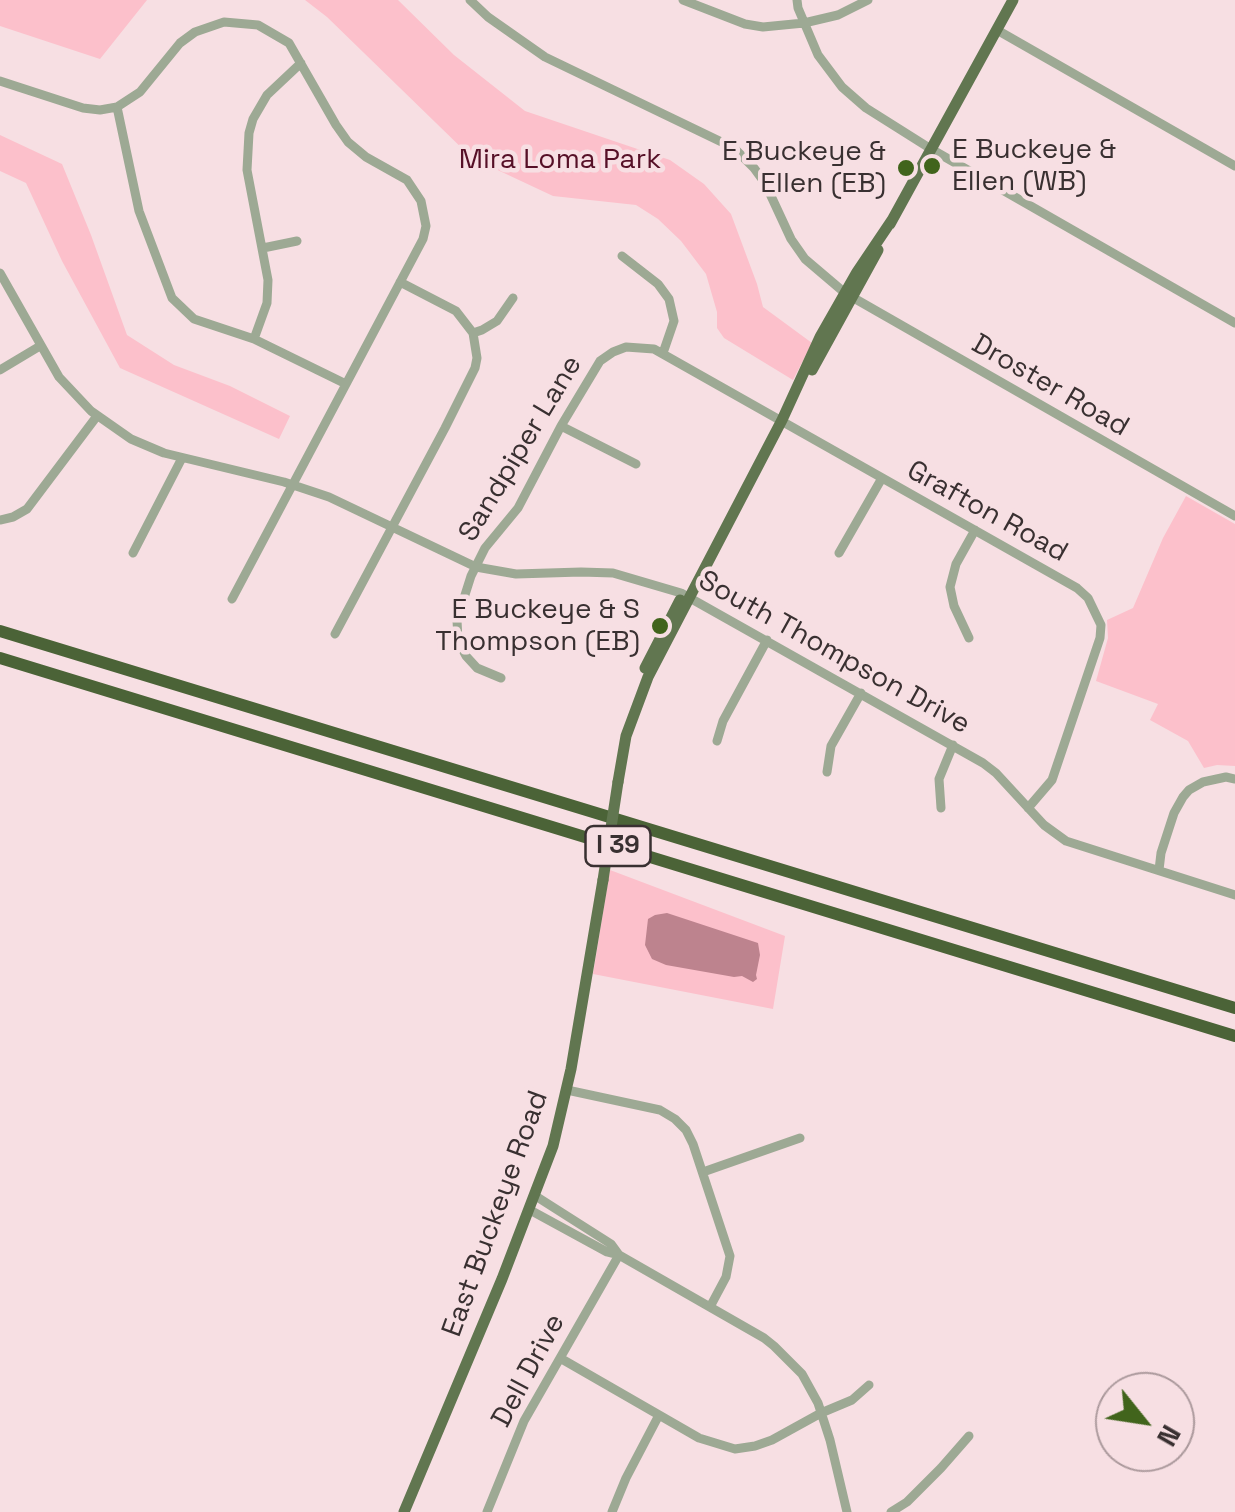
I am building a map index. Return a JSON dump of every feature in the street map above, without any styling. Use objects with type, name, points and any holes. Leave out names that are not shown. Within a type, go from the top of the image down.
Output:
[{"type":"highway","name":"I 39","points":[[0,630],[1235,1008]]},
{"type":"highway","name":"I 39","points":[[0,658],[1235,1036]]},
{"type":"main road","name":"East Buckeye Road","points":[[404,1512],[553,1146],[568,1090],[626,723],[639,681],[660,634],[719,539],[1013,0]]},
{"type":"street","points":[[683,0],[763,27],[838,15],[868,0]]},
{"type":"street","points":[[797,0],[818,55],[842,86],[866,108],[1235,323]]},
{"type":"street","name":"Droster Road","points":[[472,1],[544,57],[734,148],[765,183],[804,259],[849,296],[1235,516]]},
{"type":"street","points":[[0,81],[82,108],[122,106],[140,92],[188,37],[204,27],[224,22],[251,23],[289,43],[348,142],[407,180],[421,201],[426,226],[423,240],[232,600]]},
{"type":"street","points":[[997,30],[1235,166]]},
{"type":"street","points":[[254,339],[267,304],[268,280],[247,170],[249,133],[267,95],[301,63]]},
{"type":"street","points":[[117,107],[139,211],[172,298],[194,319],[254,339],[346,384]]},
{"type":"street","points":[[263,248],[297,240]]},
{"type":"street","points":[[622,256],[652,278],[668,298],[674,321],[662,354]]},
{"type":"street","name":"South Thompson Drive","points":[[0,273],[59,377],[97,416],[131,439],[182,458],[294,485],[393,526],[476,567],[516,574],[612,573],[686,596],[996,772],[1050,831],[1066,841],[1235,895]]},
{"type":"street","points":[[335,634],[475,368],[477,347],[473,333],[456,311],[400,282]]},
{"type":"street","points":[[473,333],[497,321],[513,298]]},
{"type":"street","points":[[0,370],[40,346]]},
{"type":"street","name":"Sandpiper Lane","points":[[500,678],[482,672],[470,661],[460,648],[456,633],[456,620],[485,548],[518,508],[600,361],[608,354],[634,346],[662,354]]},
{"type":"street","name":"Grafton Road","points":[[662,354],[1077,588],[1092,604],[1101,625],[1100,638],[1052,780],[1028,808]]},
{"type":"street","points":[[0,520],[27,509],[97,416]]},
{"type":"street","points":[[561,426],[636,464]]},
{"type":"street","points":[[133,552],[182,458]]},
{"type":"street","points":[[839,553],[882,478]]},
{"type":"street","points":[[969,638],[954,606],[950,586],[956,564],[976,530]]},
{"type":"street","points":[[716,741],[722,721],[767,640]]},
{"type":"street","points":[[827,772],[831,746],[861,693]]},
{"type":"street","points":[[941,808],[939,779],[953,745]]},
{"type":"street","points":[[1159,870],[1174,813],[1183,797],[1203,782],[1235,779]]},
{"type":"street","points":[[568,1090],[660,1110],[690,1137],[730,1256],[726,1277],[710,1307]]},
{"type":"street","points":[[703,1172],[800,1138]]},
{"type":"street","points":[[534,1195],[612,1244],[619,1254]]},
{"type":"street","points":[[530,1210],[608,1252],[619,1254],[774,1346],[802,1374],[822,1413],[846,1512]]},
{"type":"street","name":"Dell Drive","points":[[488,1512],[524,1420],[619,1254]]},
{"type":"street","points":[[560,1358],[699,1438],[735,1449],[764,1444],[852,1400],[869,1385]]},
{"type":"street","points":[[612,1512],[660,1415]]},
{"type":"street","points":[[891,1512],[942,1468],[969,1436]]},
{"type":"green space","points":[[0,0],[147,0],[100,59],[0,26]]},
{"type":"green space","name":"Mira Loma Park","points":[[305,0],[398,0],[454,55],[525,111],[670,160],[704,184],[731,214],[763,307],[812,343],[793,380],[724,338],[717,328],[717,312],[706,274],[658,219],[636,205],[553,196],[472,158]]},
{"type":"green space","points":[[0,135],[62,164],[127,335],[174,365],[230,386],[290,416],[279,439],[120,368],[62,261],[26,183],[0,171]]},
{"type":"green space","points":[[1186,496],[1235,524],[1235,766],[1204,768],[1188,741],[1150,720],[1158,704],[1096,681],[1108,638],[1107,620],[1133,608]]},
{"type":"green space","points":[[610,870],[785,936],[773,1009],[593,974]]},
{"type":"shaded area","points":[[667,913],[758,943],[757,979],[753,982],[742,976],[666,965],[652,959],[645,945],[648,919]]},
{"type":"place","name":"E Buckeye & Ellen (WB)","points":[[932,166]]},
{"type":"place","name":"E Buckeye & Ellen (EB)","points":[[906,168]]},
{"type":"place","name":"E Buckeye & S Thompson (EB)","points":[[660,626]]}]
